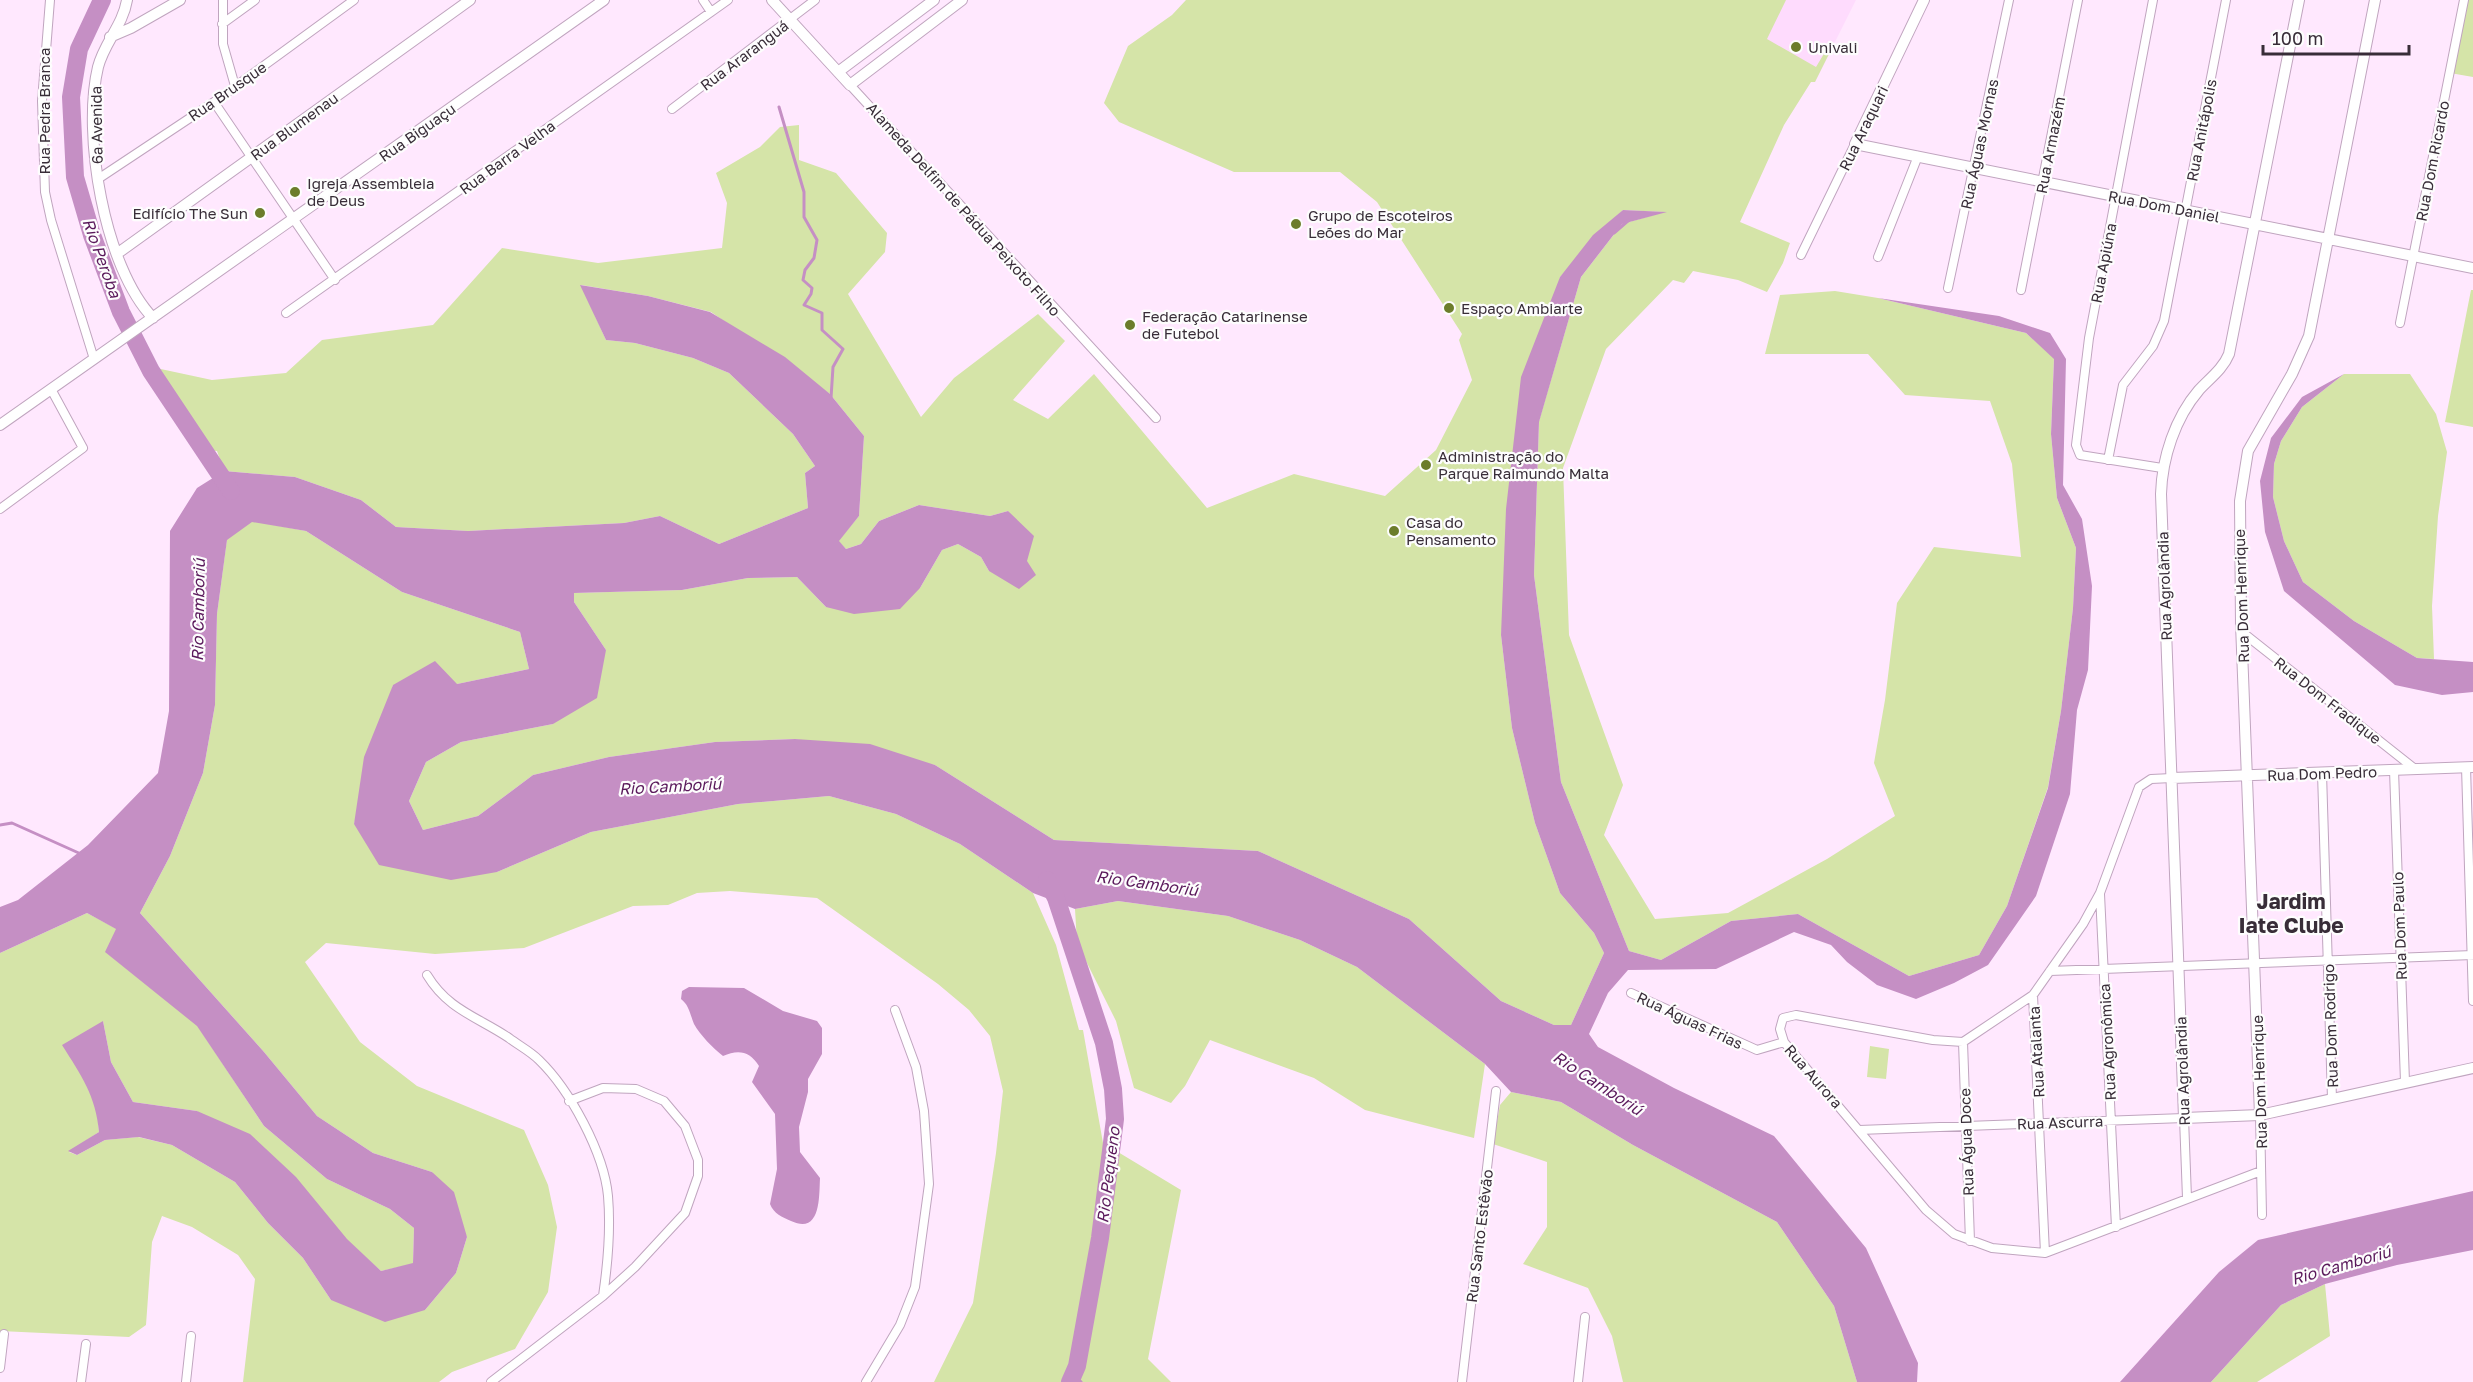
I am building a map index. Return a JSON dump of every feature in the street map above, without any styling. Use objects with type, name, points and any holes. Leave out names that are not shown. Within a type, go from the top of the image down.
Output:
[{"type":"street","name":"Rua Pedra Branca","points":[[50,0],[42,101],[45,192],[51,220],[94,359]]},
{"type":"street","name":"6ª Avenida","points":[[127,0],[121,20],[110,37],[99,63],[93,96],[93,143],[98,179],[117,253],[136,294],[153,318]]},
{"type":"street","points":[[110,37],[131,28],[180,0]]},
{"type":"street","points":[[223,0],[224,51],[235,86]]},
{"type":"street","points":[[222,24],[255,0]]},
{"type":"street","name":"Rua Brusque","points":[[98,179],[214,102],[354,0]]},
{"type":"street","name":"Rua Blumenau","points":[[117,253],[470,0]]},
{"type":"street","name":"Rua Biguaçu","points":[[0,425],[604,0]]},
{"type":"street","points":[[703,0],[711,12]]},
{"type":"street","name":"Rua Barra Velha","points":[[286,313],[728,0]]},
{"type":"street","name":"Alameda Delfim de Pádua Peixoto Filho","points":[[772,0],[1156,418]]},
{"type":"street","name":"Rua Araranguá","points":[[672,109],[815,0]]},
{"type":"street","points":[[838,72],[934,0]]},
{"type":"street","points":[[850,85],[962,0]]},
{"type":"street","name":"Rua Araquari","points":[[1802,255],[1924,0]]},
{"type":"street","name":"Rua Águas Mornas","points":[[1948,288],[2009,0]]},
{"type":"street","name":"Rua Armazém","points":[[2021,290],[2078,0]]},
{"type":"street","name":"Rua Apiúna","points":[[2108,460],[2080,455],[2076,439],[2081,388],[2153,0]]},
{"type":"street","name":"Rua Anitápolis","points":[[2108,460],[2123,385],[2153,346],[2164,321],[2226,0]]},
{"type":"street","name":"Rua Agrolândia","points":[[2187,1198],[2161,494],[2162,468],[2168,447],[2190,403],[2229,354],[2299,0]]},
{"type":"street","name":"Rua Dom Henrique","points":[[2262,1215],[2239,512],[2244,464],[2257,434],[2303,352],[2313,320],[2375,0]]},
{"type":"street","name":"Rua Dom Ricardo","points":[[2400,323],[2464,0]]},
{"type":"street","points":[[214,102],[335,280]]},
{"type":"street","name":"Rua Dom Daniel","points":[[1855,144],[2473,268]]},
{"type":"street","points":[[1878,257],[1918,156]]},
{"type":"street","points":[[0,509],[83,448],[51,389]]},
{"type":"street","points":[[2108,460],[2162,468]]},
{"type":"street","name":"Rua Dom Fradique","points":[[2242,632],[2415,769]]},
{"type":"street","points":[[2469,767],[2473,1001]]},
{"type":"street","name":"Rua Dom Pedro","points":[[2172,778],[2469,767]]},
{"type":"street","name":"Rua Dom Paulo","points":[[2394,770],[2405,1082]]},
{"type":"street","name":"Rua Dom Rodrigo","points":[[2322,773],[2332,1099]]},
{"type":"street","points":[[1963,1042],[2033,995],[2100,893],[2139,788],[2151,779],[2172,778]]},
{"type":"street","name":"Rua Agronômica","points":[[2100,893],[2116,1227]]},
{"type":"street","points":[[2050,971],[2472,955]]},
{"type":"street","points":[[427,975],[454,1008],[503,1035],[538,1059],[569,1101],[596,1150],[608,1194],[610,1245],[603,1296]]},
{"type":"street","name":"Rua Águas Frias","points":[[1631,993],[1757,1050],[1784,1042]]},
{"type":"street","name":"Rua Atalanta","points":[[2033,995],[2045,1253]]},
{"type":"street","points":[[866,1382],[900,1325],[915,1287],[929,1185],[924,1111],[916,1067],[895,1010]]},
{"type":"street","name":"Rua Aurora","points":[[1963,1042],[1933,1040],[1796,1014],[1788,1015],[1780,1023],[1784,1042],[1926,1210],[1948,1230],[1970,1241],[2004,1251],[2045,1253],[2261,1171]]},
{"type":"street","name":"Rua Água Doce","points":[[1963,1042],[1970,1241]]},
{"type":"street","points":[[2260,1115],[2473,1068]]},
{"type":"street","points":[[491,1382],[603,1296],[685,1213],[698,1176],[698,1160],[685,1126],[664,1101],[636,1089],[603,1088],[569,1101]]},
{"type":"street","name":"Rua Santo Estêvão","points":[[1461,1382],[1496,1091]]},
{"type":"street","name":"Rua Ascurra","points":[[1859,1130],[2260,1115]]},
{"type":"street","points":[[1578,1382],[1585,1317]]},
{"type":"street","points":[[0,1368],[4,1334]]},
{"type":"street","points":[[186,1382],[191,1336]]},
{"type":"street","points":[[81,1382],[86,1344]]},
{"type":"shaded area","name":"Univali","points":[[1710,0],[1856,0],[1815,82]]},
{"type":"green space","points":[[1186,0],[1786,0],[1767,39],[1816,67],[1825,52],[1829,54],[1815,82],[1811,82],[1784,125],[1740,222],[1790,243],[1783,263],[1767,292],[1738,280],[1693,271],[1684,283],[1673,280],[1606,349],[1563,468],[1569,635],[1623,785],[1604,835],[1655,919],[1728,913],[1827,859],[1895,816],[1874,763],[1885,700],[1897,603],[1934,547],[2021,557],[2012,464],[1990,401],[1905,395],[1868,354],[1765,354],[1780,295],[1835,291],[1878,298],[2026,333],[2054,358],[2051,434],[2057,498],[2076,548],[2073,608],[2061,711],[2048,787],[2007,906],[1979,955],[1909,976],[1798,914],[1731,921],[1661,960],[1629,951],[1561,782],[1534,575],[1539,421],[1581,277],[1622,224],[1664,212],[1623,210],[1560,277],[1501,635],[1512,728],[1535,823],[1560,893],[1594,933],[1604,953],[1571,1025],[1554,1025],[1501,1001],[1409,919],[1258,851],[1054,840],[935,765],[795,739],[715,742],[609,757],[533,775],[478,816],[423,830],[409,801],[426,762],[461,742],[553,724],[606,650],[574,602],[573,593],[682,590],[748,578],[797,577],[826,607],[920,588],[942,550],[958,544],[981,557],[989,571],[1027,561],[1008,511],[990,516],[919,505],[879,521],[861,544],[846,549],[838,541],[859,516],[864,436],[830,394],[711,312],[648,296],[581,285],[606,340],[635,343],[693,358],[729,373],[793,434],[815,466],[805,473],[808,508],[719,544],[660,516],[624,523],[468,531],[396,527],[361,500],[295,477],[224,471],[217,451],[203,450],[156,368],[212,380],[286,373],[322,340],[433,325],[502,248],[598,263],[722,248],[727,203],[716,173],[760,147],[780,127],[799,125],[799,160],[836,173],[887,233],[885,252],[848,294],[921,417],[954,378],[1038,314],[1065,341],[1013,400],[1048,419],[1094,374],[1207,508],[1294,474],[1385,496],[1436,450],[1472,380],[1459,340],[1462,334],[1377,202],[1340,172],[1234,172],[1119,122],[1104,103],[1128,46],[1172,15]]},
{"type":"green space","points":[[2464,0],[2473,0],[2473,77],[2450,73]]},
{"type":"green space","points":[[2471,290],[2473,290],[2473,427],[2445,422]]},
{"type":"green space","points":[[2344,374],[2410,374],[2436,414],[2447,452],[2438,516],[2432,606],[2434,659],[2417,658],[2354,621],[2303,582],[2284,541],[2273,497],[2274,464],[2281,441],[2302,407]]},
{"type":"green space","points":[[252,521],[306,531],[402,592],[520,632],[529,669],[457,684],[393,685],[354,824],[497,872],[591,832],[738,804],[829,796],[896,814],[960,844],[1033,893],[1056,945],[1079,1030],[1083,1030],[1103,1143],[1181,1190],[1148,1359],[1171,1382],[934,1382],[973,1303],[1003,1091],[990,1036],[969,1010],[938,984],[817,898],[730,891],[697,893],[668,905],[633,906],[524,948],[435,954],[326,943],[305,962],[360,1042],[417,1086],[524,1130],[548,1185],[557,1227],[548,1292],[515,1349],[452,1372],[439,1382],[243,1382],[255,1279],[238,1255],[192,1227],[162,1216],[152,1242],[146,1325],[129,1337],[0,1331],[0,953],[87,913],[117,929],[106,952],[197,1025],[264,1126],[327,1179],[390,1209],[414,1228],[413,1264],[381,1271],[197,1111],[133,1102],[111,1062],[103,1021],[83,1077],[97,1107],[99,1132],[69,1152],[77,1155],[105,1140],[138,1137],[172,1145],[235,1182],[268,1223],[303,1258],[331,1300],[425,1310],[456,1273],[467,1237],[432,1172],[373,1153],[317,1116],[264,1052],[140,913],[170,856],[203,773],[215,705],[217,614],[227,539]]},
{"type":"green space","points":[[1118,901],[1228,916],[1300,940],[1357,967],[1485,1064],[1474,1138],[1365,1110],[1314,1078],[1210,1040],[1185,1086],[1171,1103],[1134,1088],[1116,1021],[1077,943],[1075,909]]},
{"type":"green space","points":[[1870,1046],[1889,1049],[1886,1079],[1867,1077]]},
{"type":"green space","points":[[1511,1092],[1561,1102],[1633,1145],[1777,1222],[1834,1306],[1857,1382],[1623,1382],[1612,1336],[1588,1288],[1523,1264],[1547,1227],[1547,1162],[1493,1144],[1500,1105]]},
{"type":"green space","points":[[2325,1284],[2330,1336],[2257,1382],[2211,1382],[2281,1305]]},
{"type":"water","name":"Rio Camboriú","points":[[1623,210],[1667,212],[1622,224],[1581,277],[1539,422],[1534,575],[1561,782],[1629,951],[1661,960],[1731,921],[1798,914],[1909,976],[1979,955],[2007,906],[2048,788],[2061,711],[2073,608],[2076,548],[2057,498],[2051,434],[2054,359],[2026,333],[1878,298],[1999,316],[2050,333],[2066,359],[2063,485],[2082,519],[2092,586],[2088,670],[2077,710],[2070,794],[2036,896],[1988,965],[1916,999],[1877,985],[1847,962],[1831,945],[1794,932],[1716,969],[1628,970],[1608,993],[1589,1034],[1598,1047],[1674,1088],[1774,1136],[1866,1248],[1918,1363],[1917,1382],[1857,1382],[1834,1306],[1777,1222],[1633,1145],[1561,1102],[1511,1092],[1485,1064],[1357,967],[1300,940],[1228,916],[1118,901],[1075,909],[1033,893],[960,844],[896,814],[829,796],[738,804],[591,832],[497,872],[451,880],[379,865],[354,824],[364,757],[393,685],[435,661],[457,684],[529,669],[520,632],[402,592],[306,531],[252,522],[227,540],[217,614],[215,705],[203,773],[170,856],[140,913],[264,1052],[317,1116],[373,1153],[432,1172],[454,1192],[467,1237],[456,1273],[425,1310],[385,1322],[331,1300],[303,1258],[268,1223],[235,1182],[172,1145],[139,1137],[105,1140],[77,1155],[68,1151],[99,1132],[91,1097],[62,1045],[103,1021],[111,1062],[133,1102],[197,1111],[250,1134],[296,1177],[347,1239],[381,1271],[413,1263],[414,1228],[390,1209],[327,1179],[264,1126],[197,1026],[105,952],[116,929],[87,913],[0,953],[0,907],[18,900],[88,845],[158,773],[169,711],[170,531],[197,488],[224,471],[295,477],[361,500],[396,527],[468,531],[624,523],[660,516],[719,544],[808,508],[805,473],[815,466],[793,434],[729,373],[693,358],[635,343],[606,340],[580,285],[648,296],[710,312],[785,357],[830,394],[864,436],[859,516],[839,541],[846,549],[861,544],[879,521],[919,505],[990,516],[1008,511],[1034,536],[1027,561],[1036,575],[1019,589],[989,571],[981,557],[958,544],[942,550],[920,588],[900,609],[854,614],[826,607],[797,577],[748,578],[682,590],[574,593],[574,602],[606,650],[597,698],[553,724],[461,742],[426,762],[409,801],[423,830],[478,816],[533,775],[609,757],[715,742],[795,739],[870,744],[935,765],[1054,840],[1258,851],[1409,919],[1501,1001],[1554,1025],[1571,1025],[1604,953],[1594,933],[1560,893],[1535,823],[1512,728],[1501,635],[1506,509],[1521,377],[1560,277],[1593,235]]},
{"type":"water","points":[[2344,374],[2302,407],[2281,441],[2274,464],[2273,497],[2284,541],[2303,582],[2354,621],[2417,658],[2473,662],[2473,692],[2442,695],[2395,685],[2284,591],[2265,532],[2260,481],[2271,438],[2302,397]]},
{"type":"water","points":[[689,987],[744,988],[783,1011],[817,1021],[822,1028],[822,1054],[808,1079],[808,1092],[799,1127],[800,1152],[820,1178],[816,1212],[808,1223],[801,1224],[784,1218],[776,1213],[770,1204],[777,1169],[775,1114],[752,1082],[759,1066],[748,1054],[734,1052],[723,1056],[703,1037],[694,1024],[688,1007],[681,999],[682,991]]},
{"type":"water","name":"Rio Camboriú","points":[[2473,1191],[2473,1250],[2397,1265],[2325,1284],[2281,1305],[2211,1382],[2120,1382],[2219,1272],[2258,1240]]},
{"type":"waterway","name":"Rio Peroba","points":[[102,0],[79,49],[71,97],[75,177],[92,235],[121,312],[151,371],[231,491]]},
{"type":"waterway","points":[[779,107],[804,192],[804,217],[817,240],[814,258],[805,270],[803,280],[812,288],[804,305],[822,313],[822,330],[843,349],[833,367],[831,398]]},
{"type":"waterway","points":[[1614,233],[1629,220]]},
{"type":"waterway","points":[[0,825],[12,823],[81,854]]},
{"type":"waterway","name":"Rio Pequeno","points":[[1047,880],[1056,898],[1104,1043],[1113,1089],[1115,1119],[1100,1238],[1077,1366],[1070,1382]]},
{"type":"waterway","points":[[1073,1375],[1081,1382]]},
{"type":"place","name":"Univali","points":[[1796,47]]},
{"type":"place","name":"Igreja Assembleia de Deus","points":[[295,192]]},
{"type":"place","name":"Edifício The Sun","points":[[260,213]]},
{"type":"place","name":"Grupo de Escoteiros Leões do Mar","points":[[1296,224]]},
{"type":"place","name":"Espaço Ambiarte","points":[[1449,308]]},
{"type":"place","name":"Federação Catarinense de Futebol","points":[[1130,325]]},
{"type":"place","name":"Administração do Parque Raimundo Malta","points":[[1426,465]]},
{"type":"place","name":"Casa do Pensamento","points":[[1394,531]]},
{"type":"district","name":"Jardim Iate Clube","points":[[2291,913]]}]
